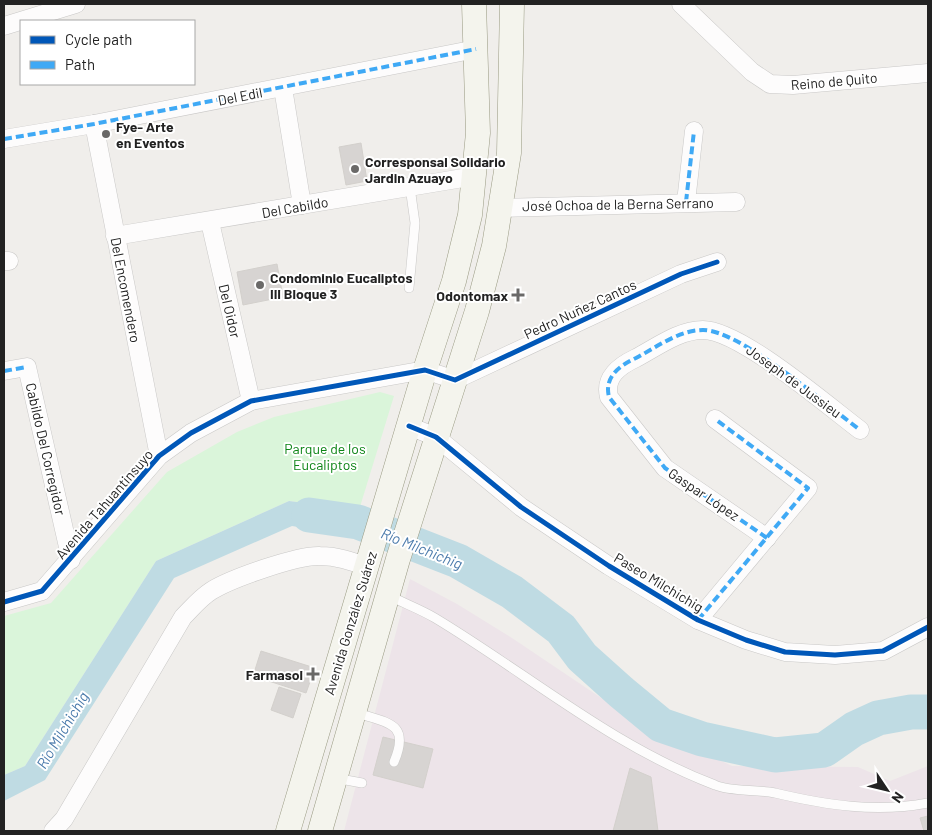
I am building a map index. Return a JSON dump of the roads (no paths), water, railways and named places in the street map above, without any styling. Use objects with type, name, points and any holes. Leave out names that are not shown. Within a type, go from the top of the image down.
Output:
[{"type":"main road","name":"Avenida González Suárez","points":[[290,822],[425,370],[454,281],[470,215],[476,176],[478,133],[474,4]]},
{"type":"main road","name":"Avenida González Suárez","points":[[322,825],[387,595],[477,311],[494,246],[509,153],[512,4]]},
{"type":"main road","points":[[290,822],[317,823],[322,825]]},
{"type":"street","points":[[24,20],[76,4]]},
{"type":"street","name":"Reino de Quito","points":[[681,4],[752,72],[770,84],[794,86],[928,73]]},
{"type":"street","points":[[4,26],[20,21]]},
{"type":"street","name":"Del Edil","points":[[4,139],[283,88],[476,49]]},
{"type":"street","points":[[283,88],[302,205]]},
{"type":"street","name":"Del Encomendero","points":[[94,124],[158,456]]},
{"type":"street","points":[[686,202],[694,131]]},
{"type":"street","name":"Del Cabildo","points":[[115,236],[210,222],[476,176]]},
{"type":"street","name":"José Ochoa de la Berna Serrano","points":[[500,208],[736,202]]},
{"type":"street","name":"Del Oidor","points":[[210,222],[251,401]]},
{"type":"street","name":"Pedro Nuñez Cantos","points":[[455,380],[681,274],[717,262]]},
{"type":"street","name":"Joseph de Jussieu","points":[[609,397],[606,386],[611,378],[627,362],[684,332],[705,330],[735,340],[760,354],[860,430]]},
{"type":"street","name":"Cabildo Del Corregidor","points":[[4,371],[27,366],[71,560]]},
{"type":"street","name":"Avenida Tahuantinsuyo","points":[[4,602],[42,591],[71,560],[158,456],[191,433],[251,401],[425,370],[455,380]]},
{"type":"street","name":"Gaspar López","points":[[609,397],[665,468],[766,538]]},
{"type":"street","points":[[698,620],[808,488],[715,419]]},
{"type":"street","name":"Paseo Milchichig","points":[[409,426],[436,437],[521,507],[609,566],[698,620],[746,640],[785,652],[835,655],[883,651],[928,627]]},
{"type":"street","points":[[54,831],[64,819],[183,617],[198,600],[212,590],[246,576],[317,556],[369,561]]},
{"type":"lane","points":[[409,288],[415,223],[410,187]]},
{"type":"lane","points":[[387,595],[434,618],[654,759],[717,786],[759,790],[820,804],[871,809],[928,804]]},
{"type":"lane","points":[[354,711],[393,726],[400,734],[401,746],[394,762]]},
{"type":"lane","points":[[335,778],[362,783]]},
{"type":"water","points":[[289,501],[359,510],[354,536],[292,526],[174,578],[45,780],[4,801],[4,775],[25,766],[156,561]]},
{"type":"waterway","name":"Río Milchichig","points":[[309,515],[358,522],[458,561],[512,592],[561,629],[582,657],[661,725],[702,739],[775,755],[824,750],[854,729],[878,718],[911,712],[928,712]]},
{"type":"place","name":"Fye- Arte en Eventos","points":[[106,134]]},
{"type":"place","name":"Corresponsal Solidario Jardin Azuayo","points":[[355,169]]},
{"type":"place","name":"Condominio Eucaliptos III Bloque 3","points":[[260,285]]},
{"type":"place","name":"Odontomax","points":[[518,295]]},
{"type":"place","name":"Farmasol","points":[[313,674]]},
{"type":"park label","name":"Parque de los Eucaliptos","points":[[325,456]]}]
